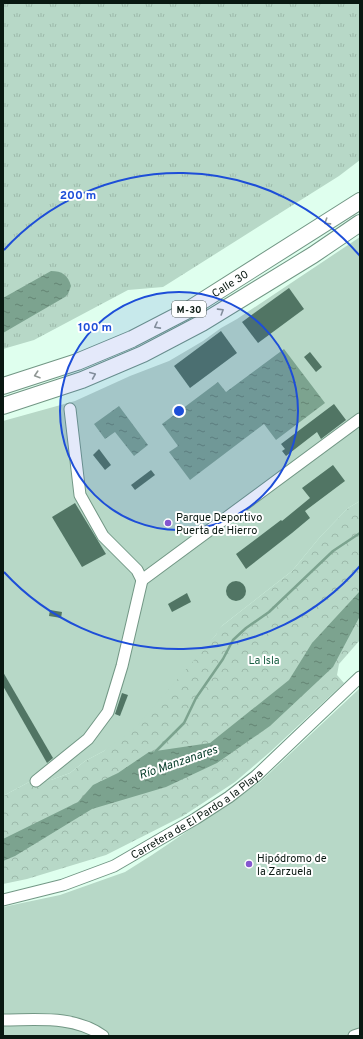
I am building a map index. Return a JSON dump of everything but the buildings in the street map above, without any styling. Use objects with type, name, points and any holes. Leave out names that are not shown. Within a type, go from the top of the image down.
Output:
[{"type":"highway","name":"Calle 30","points":[[3,386],[77,362],[139,335],[188,310],[360,201]]},
{"type":"highway","name":"Calle 30","points":[[3,406],[82,380],[143,354],[202,323],[313,255],[360,223]]},
{"type":"street","points":[[36,781],[88,739],[108,712],[122,666],[142,580],[137,570],[103,536],[80,495],[70,409]]},
{"type":"street","points":[[142,580],[360,419]]},
{"type":"street","name":"Carretera de El Pardo a la Playa","points":[[3,900],[63,885],[114,866],[195,819],[229,797],[256,776],[360,677]]},
{"type":"street","points":[[3,1020],[69,1021],[94,1030],[103,1036]]},
{"type":"street","points":[[354,1036],[360,1034]]},
{"type":"green space","points":[[3,3],[360,3],[360,160],[339,176],[163,287],[128,290],[34,340],[3,349]]},
{"type":"green space","name":"Parque Deportivo Puerta de Hierro","points":[[360,237],[360,501],[348,508],[320,537],[292,571],[219,629],[216,635],[135,728],[104,751],[85,761],[70,773],[51,780],[31,781],[3,796],[3,421],[75,401],[130,376],[169,361],[237,319]]},
{"type":"green space","name":"La Isla","points":[[360,501],[360,640],[339,664],[337,675],[344,683],[270,752],[235,782],[183,816],[106,855],[27,879],[3,884],[3,796],[31,781],[51,780],[70,773],[85,761],[104,751],[216,635],[218,629],[292,571],[320,537],[348,508]]},
{"type":"green space","name":"Hipódromo de la Zarzuela","points":[[360,688],[360,1036],[3,1036],[3,907],[60,895],[125,872],[260,782]]},
{"type":"water","points":[[51,271],[64,274],[66,276],[71,286],[68,294],[3,333],[3,298]]},
{"type":"water","points":[[284,349],[325,403],[276,440],[264,424],[190,480],[169,452],[178,446],[162,424],[218,382],[226,392]]},
{"type":"water","points":[[119,406],[148,445],[134,456],[115,432],[105,439],[94,424]]},
{"type":"water","name":"Río Manzanares","points":[[360,591],[360,616],[333,667],[270,726],[217,763],[166,787],[92,809],[15,856],[3,861],[3,839],[78,802],[93,785],[118,773],[149,752],[210,743],[289,680],[312,643]]},
{"type":"waterway","points":[[156,751],[184,723],[196,698],[223,659],[233,640],[246,628],[269,612],[333,551],[360,533]]},
{"type":"place","name":"Parque Deportivo Puerta de Hierro","points":[[168,523]]},
{"type":"place","name":"Hipódromo de la Zarzuela","points":[[249,864]]}]
